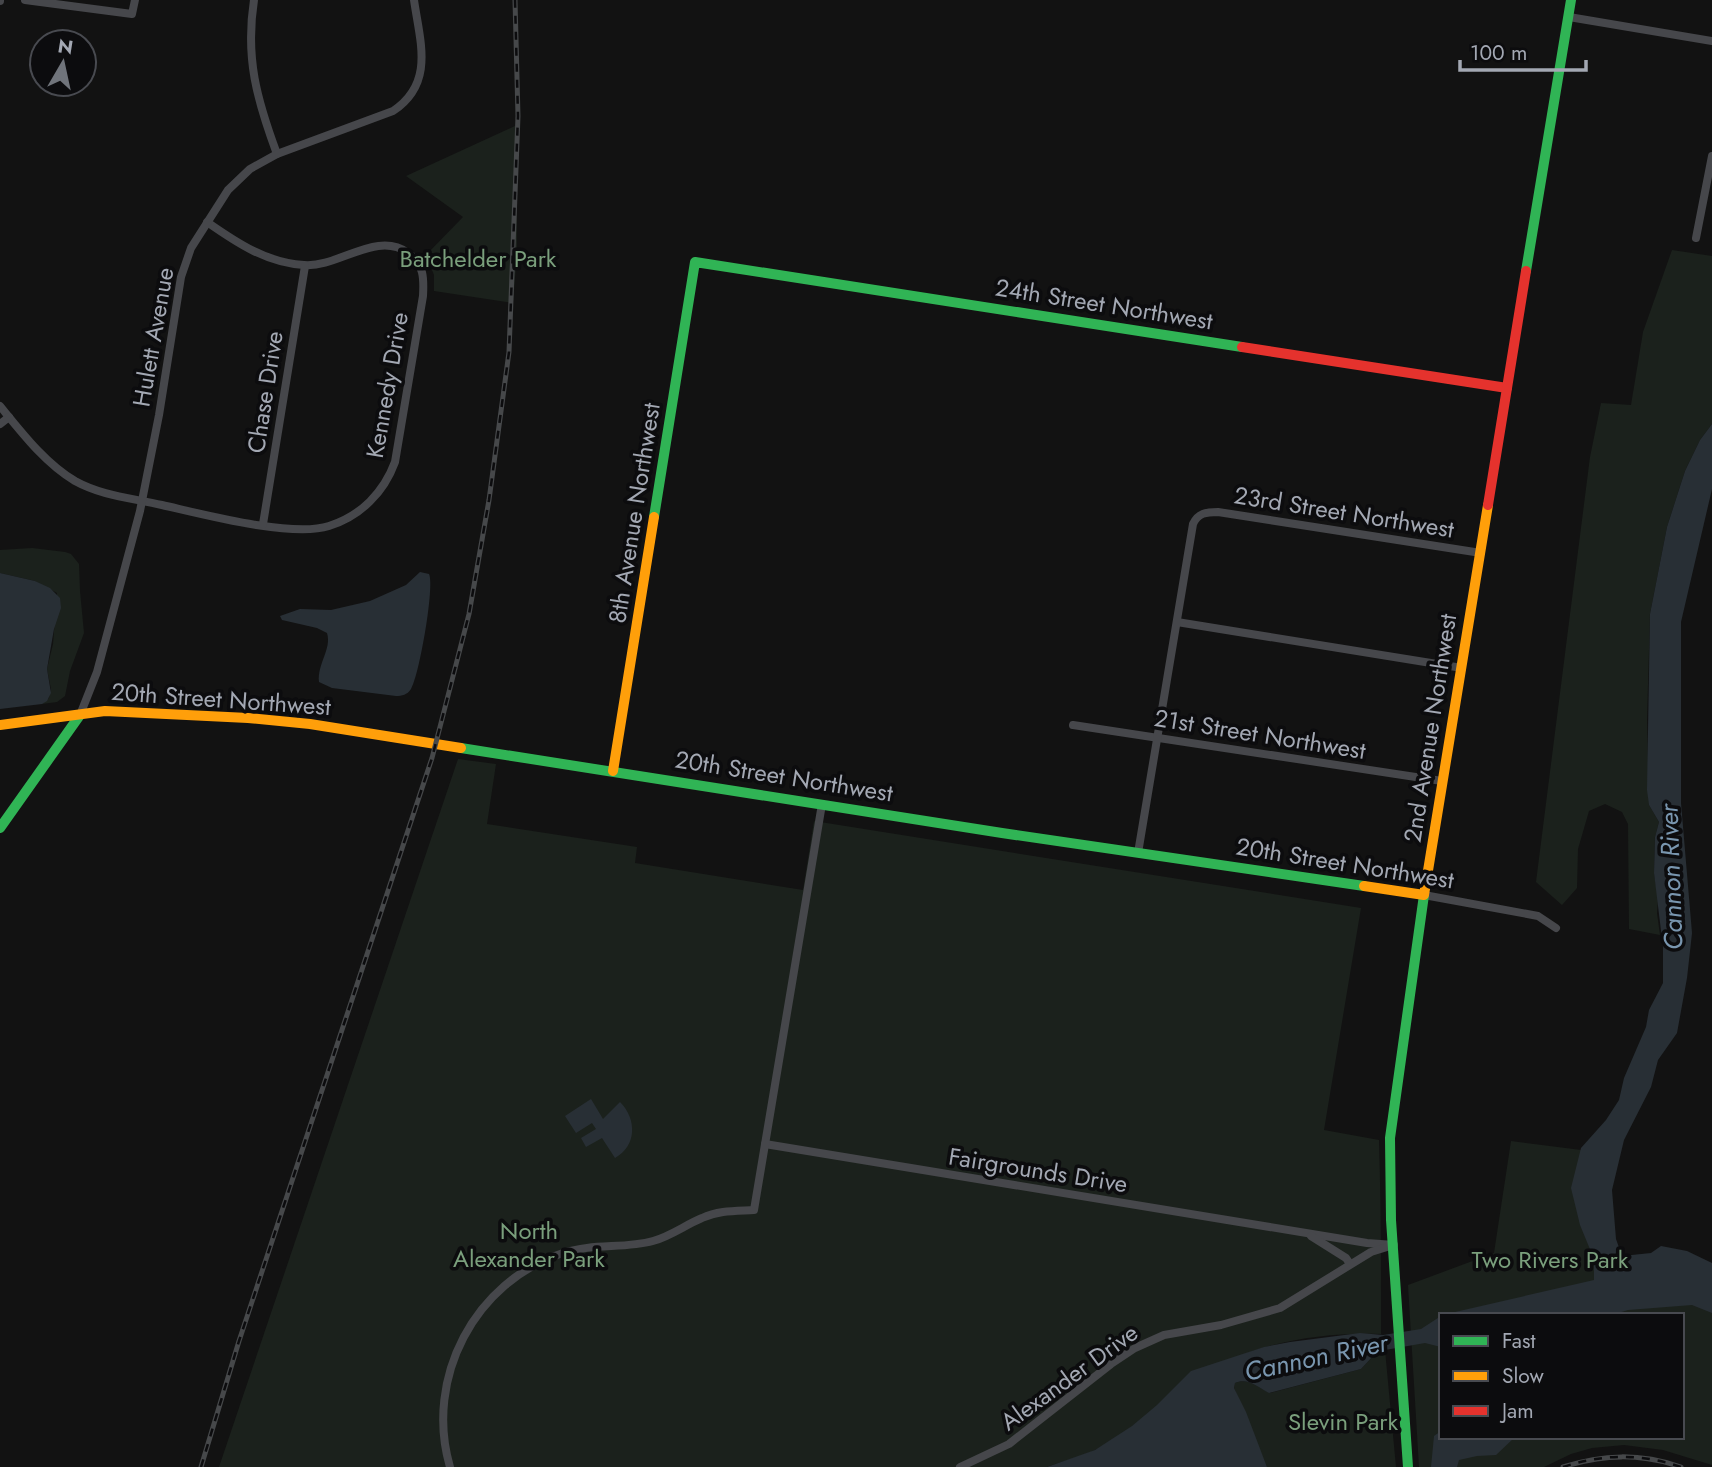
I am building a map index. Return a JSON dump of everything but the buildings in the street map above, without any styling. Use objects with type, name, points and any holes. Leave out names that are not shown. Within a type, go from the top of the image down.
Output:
[{"type":"main road","name":"2nd Avenue Northwest","points":[[1408,1466],[1390,1191],[1391,1122],[1424,895],[1572,0]]},
{"type":"main road","name":"24th Street Northwest","points":[[695,262],[1507,387]]},
{"type":"main road","name":"8th Avenue Northwest","points":[[613,771],[695,262]]},
{"type":"main road","name":"20th Street Northwest","points":[[0,725],[105,711],[299,722],[1424,895]]},
{"type":"main road","points":[[0,828],[80,715]]},
{"type":"street","points":[[25,0],[132,14],[135,0]]},
{"type":"street","points":[[254,0],[250,54],[252,75],[258,102],[277,154]]},
{"type":"street","name":"Hulett Avenue","points":[[80,715],[97,672],[142,502],[181,277],[191,248],[237,179],[250,169],[277,154],[393,111],[401,105],[417,86],[422,68],[414,0]]},
{"type":"street","points":[[1569,17],[1712,41]]},
{"type":"street","points":[[1696,238],[1712,156]]},
{"type":"street","name":"Kennedy Drive","points":[[0,407],[47,460],[76,481],[95,490],[142,502],[294,529],[312,530],[328,526],[359,511],[381,490],[395,462],[423,296],[424,276],[417,260],[395,246],[373,247],[325,263],[305,266],[260,256],[207,222]]},
{"type":"street","name":"Chase Drive","points":[[263,524],[305,266]]},
{"type":"street","points":[[0,425],[9,417]]},
{"type":"street","name":"23rd Street Northwest","points":[[1177,622],[1193,524],[1196,517],[1202,513],[1218,512],[1480,553]]},
{"type":"street","points":[[1138,853],[1177,622],[1462,668]]},
{"type":"street","name":"21st Street Northwest","points":[[1073,725],[1443,781]]},
{"type":"street","points":[[450,1467],[444,1436],[443,1411],[452,1364],[474,1318],[508,1282],[540,1262],[572,1250],[643,1243],[665,1237],[709,1215],[754,1210],[822,804]]},
{"type":"street","name":"20th Street Northwest","points":[[1424,895],[1538,916],[1556,928]]},
{"type":"street","name":"Fairgrounds Drive","points":[[765,1144],[1305,1233],[1394,1245]]},
{"type":"street","name":"Fairgrounds Drive","points":[[1305,1233],[1346,1258],[1350,1264]]},
{"type":"street","name":"Alexander Drive","points":[[960,1467],[1009,1444],[1135,1348],[1164,1335],[1221,1325],[1280,1308],[1371,1252],[1394,1245]]},
{"type":"green space","name":"Batchelder Park","points":[[517,125],[517,253],[513,303],[434,291],[434,275],[426,255],[463,217],[406,176]]},
{"type":"green space","points":[[1672,250],[1712,256],[1712,424],[1700,440],[1685,471],[1667,527],[1650,614],[1647,720],[1649,805],[1659,822],[1655,837],[1654,873],[1660,935],[1629,929],[1628,824],[1622,812],[1605,804],[1589,811],[1578,849],[1577,888],[1562,905],[1536,882],[1590,457],[1601,403],[1631,405],[1643,332]]},
{"type":"green space","points":[[32,548],[71,554],[79,564],[84,633],[70,671],[65,696],[57,702],[42,704],[49,698],[51,689],[47,669],[53,644],[57,593],[35,581],[0,573],[0,550]]},
{"type":"green space","name":"North Alexander Park","points":[[458,759],[496,764],[487,824],[637,847],[635,863],[803,890],[814,821],[1361,908],[1324,1130],[1379,1140],[1381,1334],[1306,1338],[1251,1351],[1199,1378],[1097,1449],[1047,1467],[219,1467]]},
{"type":"green space","name":"Two Rivers Park","points":[[1511,1141],[1597,1152],[1617,1278],[1712,1281],[1712,1465],[1663,1450],[1624,1445],[1592,1448],[1571,1454],[1544,1467],[1419,1467],[1408,1285],[1494,1253]]},
{"type":"green space","name":"Slevin Park","points":[[1385,1350],[1396,1467],[1267,1467],[1234,1388],[1235,1383],[1248,1382],[1270,1393],[1361,1369],[1375,1354]]},
{"type":"water","name":"Cannon River","points":[[1712,424],[1712,489],[1681,622],[1681,803],[1692,933],[1687,978],[1677,1033],[1658,1060],[1651,1087],[1624,1140],[1612,1190],[1616,1239],[1622,1256],[1651,1253],[1661,1246],[1687,1251],[1712,1263],[1712,1313],[1692,1305],[1618,1313],[1451,1313],[1594,1280],[1594,1259],[1580,1225],[1571,1188],[1581,1148],[1606,1120],[1619,1100],[1624,1078],[1646,1027],[1649,1010],[1663,983],[1663,947],[1654,873],[1655,837],[1659,822],[1649,805],[1647,790],[1650,614],[1667,527],[1685,471],[1700,440]]},
{"type":"water","points":[[420,572],[429,574],[430,595],[422,651],[409,691],[396,696],[332,688],[319,682],[320,669],[328,645],[327,633],[282,620],[280,616],[300,609],[331,610],[370,601],[406,585]]},
{"type":"water","points":[[0,573],[35,581],[50,588],[60,598],[61,608],[54,629],[47,669],[51,693],[42,704],[0,709]]},
{"type":"water","points":[[591,1099],[603,1119],[620,1102],[629,1116],[632,1124],[631,1139],[622,1153],[615,1158],[602,1138],[586,1147],[581,1138],[596,1129],[592,1123],[576,1133],[565,1116]]},
{"type":"water","name":"Cannon River","points":[[1439,1317],[1439,1346],[1425,1343],[1385,1350],[1375,1354],[1361,1369],[1269,1393],[1248,1382],[1235,1383],[1234,1388],[1267,1467],[1047,1467],[1095,1450],[1132,1426],[1191,1371],[1264,1347],[1290,1342],[1360,1333],[1383,1335],[1421,1329]]},
{"type":"water","points":[[1439,1432],[1439,1439],[1513,1439],[1496,1455],[1459,1460],[1457,1467],[1431,1467],[1434,1436]]},
{"type":"railway","points":[[201,1467],[239,1341],[432,758],[469,614],[489,500],[509,352],[518,116],[515,0]]},
{"type":"railway","points":[[1563,1467],[1622,1457],[1651,1459],[1681,1467]]},
{"type":"traffic: fast","points":[[1526,271],[1571,0]]},
{"type":"traffic: fast","points":[[654,517],[695,262],[1242,347]]},
{"type":"traffic: fast","points":[[0,828],[80,715]]},
{"type":"traffic: fast","points":[[461,748],[1002,833],[1364,886]]},
{"type":"traffic: fast","points":[[1408,1467],[1391,1220],[1390,1138],[1424,895]]},
{"type":"traffic: slow","points":[[1364,886],[1424,895],[1488,505]]},
{"type":"traffic: slow","points":[[613,771],[654,517]]},
{"type":"traffic: slow","points":[[0,725],[105,711],[248,718],[310,724],[461,748]]},
{"type":"traffic: jam","points":[[1488,505],[1526,271]]},
{"type":"traffic: jam","points":[[1242,347],[1507,388]]}]
